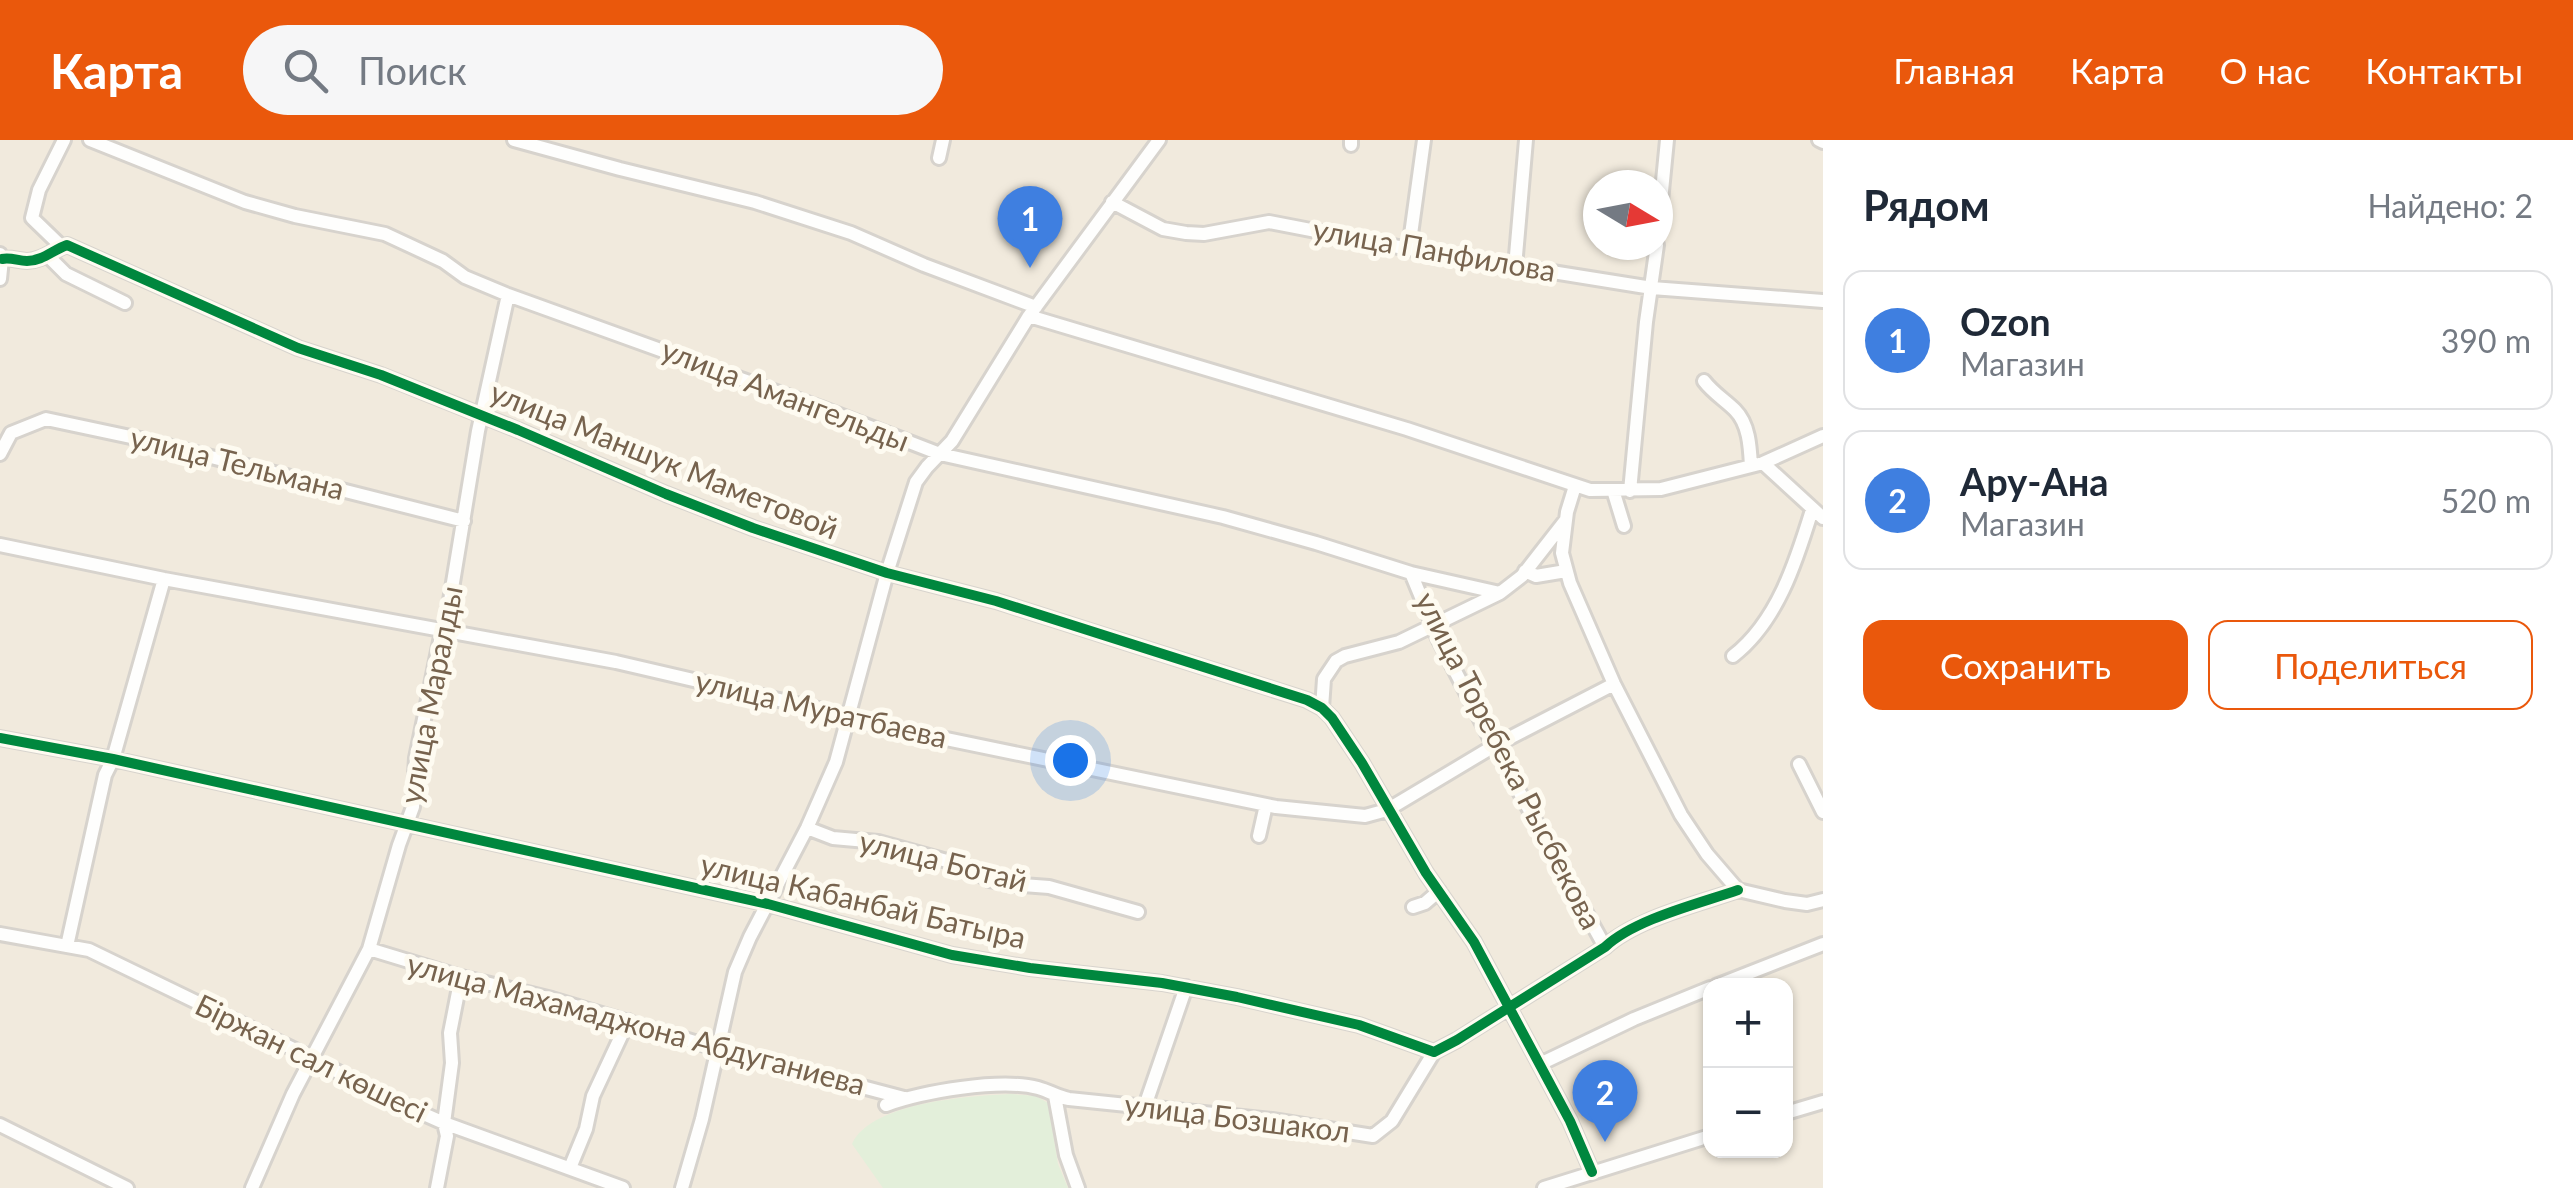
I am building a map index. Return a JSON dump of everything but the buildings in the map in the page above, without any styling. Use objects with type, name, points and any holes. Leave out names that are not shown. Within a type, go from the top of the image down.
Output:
[{"type":"street","points":[[0,279],[1,256],[25,261],[62,247],[32,218],[39,190],[64,140]]},
{"type":"street","name":"улица Амангельды","points":[[90,140],[245,202],[385,234],[443,261],[465,278],[940,454],[1223,517],[1411,573],[1500,592]]},
{"type":"street","points":[[514,140],[755,202],[852,233],[1033,312],[1590,490],[1662,489],[1757,464],[1823,436]]},
{"type":"street","points":[[939,158],[943,140]]},
{"type":"street","points":[[682,1188],[735,972],[836,762],[916,482],[952,441],[1033,312],[1159,140]]},
{"type":"street","points":[[1410,248],[1424,140]]},
{"type":"street","points":[[1515,267],[1526,140]]},
{"type":"street","points":[[1664,170],[1667,140]]},
{"type":"street","name":"улица Панфилова","points":[[1112,202],[1163,228],[1186,233],[1204,234],[1268,222],[1652,288],[1823,301]]},
{"type":"street","name":"улица Маншук Маметовой","points":[[62,247],[82,252],[298,348],[380,375],[735,521],[887,573],[996,601],[1258,684],[1322,708]]},
{"type":"street","points":[[46,255],[66,274],[124,303]]},
{"type":"street","points":[[1630,491],[1655,260]]},
{"type":"street","name":"улица Маралды","points":[[252,1188],[293,1094],[369,949],[398,845],[413,807],[418,746],[445,630],[482,416],[508,294]]},
{"type":"street","points":[[1704,381],[1744,422],[1757,464],[1819,513],[1760,630],[1733,656]]},
{"type":"street","name":"улица Тельмана","points":[[0,454],[10,434],[46,419],[464,521]]},
{"type":"street","points":[[1575,486],[1562,553],[1566,571],[1614,684],[1681,815],[1738,890],[1808,904],[1823,900]]},
{"type":"street","points":[[1613,490],[1624,526]]},
{"type":"street","points":[[1566,519],[1526,571],[1500,592],[1399,642],[1336,661],[1324,679],[1322,708],[1362,763],[1474,942],[1510,1005],[1592,1172]]},
{"type":"street","name":"улица Муратбаева","points":[[0,544],[164,579],[616,662],[864,722],[1266,805],[1364,816],[1388,810],[1494,746],[1614,684]]},
{"type":"street","points":[[1526,571],[1536,576],[1566,571]]},
{"type":"street","name":"улица Торебека Рысбекова","points":[[1411,573],[1438,638],[1494,746],[1605,947]]},
{"type":"street","points":[[67,946],[105,775],[164,579]]},
{"type":"street","name":"улица Кабанбай Батыра","points":[[0,738],[113,758],[768,904],[952,956],[1186,988],[1359,1025],[1434,1052]]},
{"type":"street","points":[[1799,764],[1823,812]]},
{"type":"street","points":[[1259,836],[1266,805]]},
{"type":"street","name":"улица Ботай","points":[[807,828],[833,838],[878,842],[965,866],[989,880],[1049,887],[1138,912]]},
{"type":"street","points":[[1434,1052],[1617,936],[1738,890]]},
{"type":"street","points":[[1413,907],[1439,891]]},
{"type":"street","name":"Біржан сал көшесі","points":[[0,934],[89,950],[381,1095],[444,1123],[623,1188]]},
{"type":"street","points":[[1737,978],[1823,944]]},
{"type":"street","name":"улица Махамаджона Абдуганиева","points":[[369,949],[904,1098]]},
{"type":"street","points":[[437,1188],[447,1136],[444,1123],[452,1063],[450,1033],[462,976]]},
{"type":"street","points":[[1145,1106],[1186,988]]},
{"type":"street","points":[[1540,1064],[1703,991]]},
{"type":"street","points":[[570,1168],[586,1129],[593,1096],[628,1022]]},
{"type":"street","name":"улица Бозшакол","points":[[904,1098],[988,1086],[1038,1088],[1055,1096],[1272,1120],[1374,1136],[1392,1121],[1434,1052]]},
{"type":"street","points":[[1055,1096],[1066,1155],[1078,1188]]},
{"type":"street","points":[[886,1105],[904,1098]]},
{"type":"street","points":[[1793,1111],[1823,1102]]},
{"type":"street","points":[[0,1125],[127,1188]]},
{"type":"street","points":[[1544,1188],[1703,1138]]},
{"type":"shaded area","points":[[0,140],[1823,140],[1823,1188],[0,1188]]},
{"type":"green space","points":[[1011,1094],[1036,1096],[1048,1103],[1058,1164],[1068,1188],[883,1188],[852,1144],[863,1130],[900,1110],[948,1100]]},
{"type":"cycle path","points":[[2,259],[32,261],[67,245],[298,348],[381,375],[753,528],[887,573],[996,601],[1322,708],[1362,763],[1426,873],[1474,942],[1570,1121],[1592,1172]]},
{"type":"cycle path","points":[[0,738],[113,759],[768,904],[952,955],[1237,997],[1359,1025],[1434,1052],[1633,928],[1738,890]]},
{"type":"place","name":"Ozon","points":[[1030,268]]},
{"type":"place","name":"Ару-Ана","points":[[1605,1142]]}]
